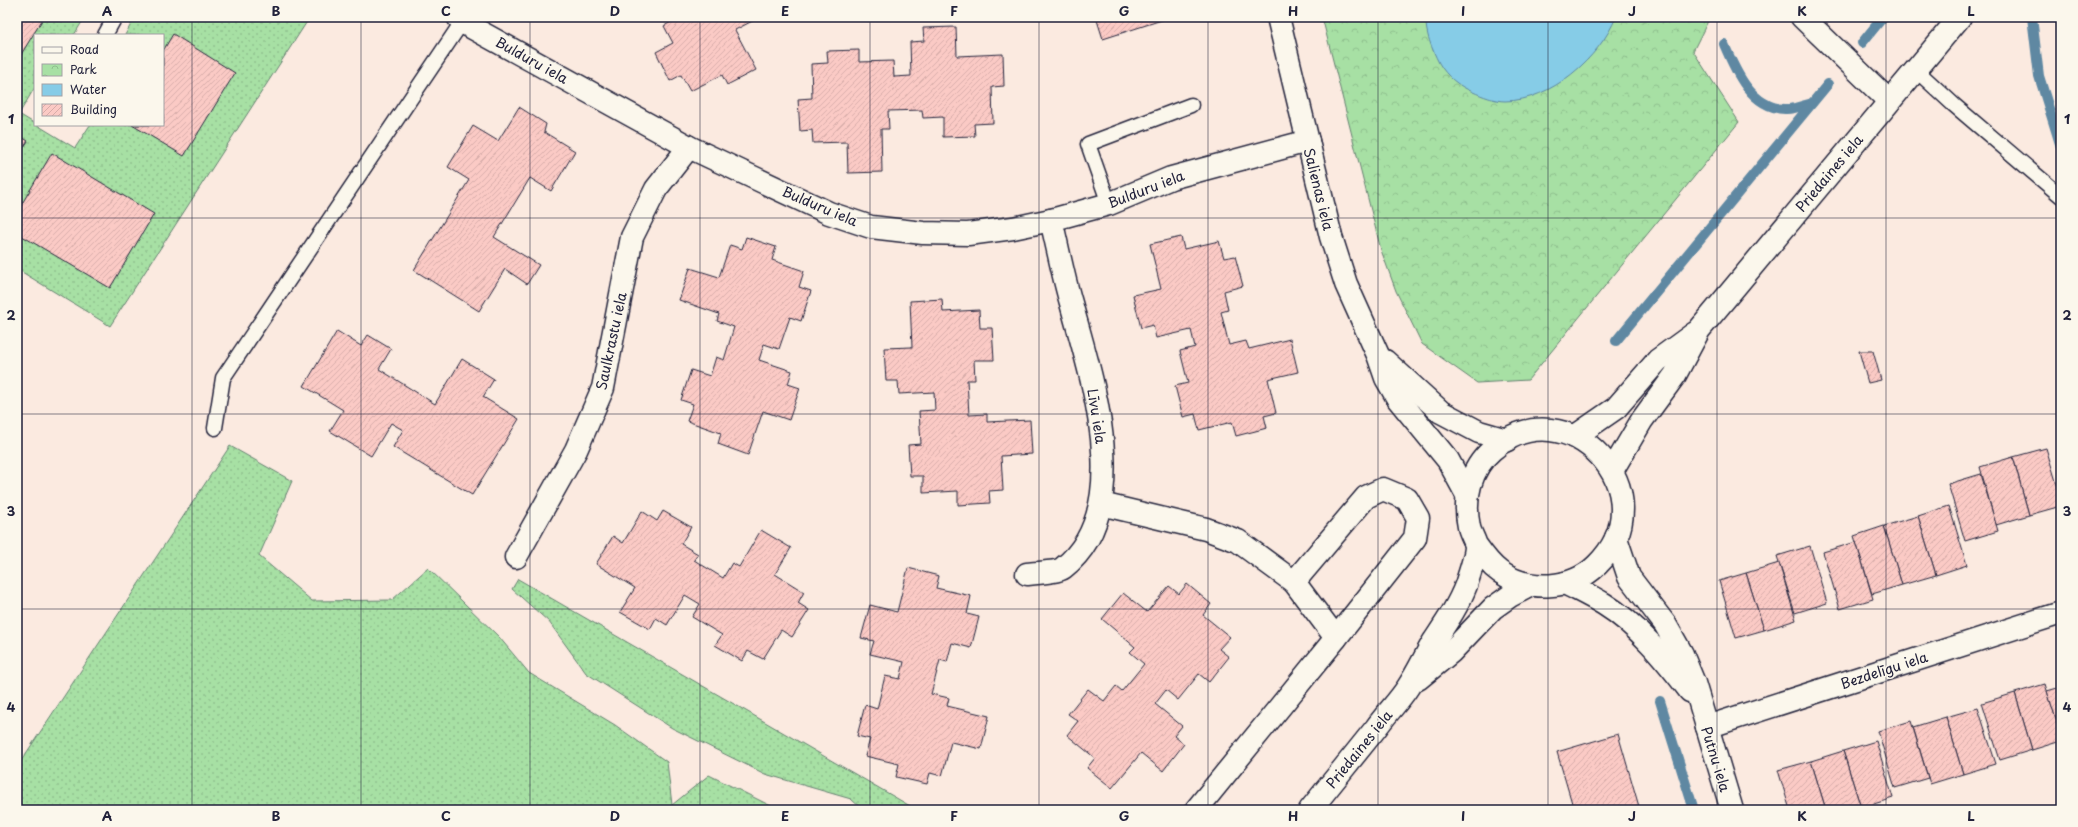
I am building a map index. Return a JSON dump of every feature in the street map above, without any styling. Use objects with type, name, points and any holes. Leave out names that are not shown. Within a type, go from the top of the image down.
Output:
[{"type":"street","name":"Salienas iela","points":[[1278,17],[1331,237],[1346,284],[1378,355],[1386,378],[1398,399],[1448,460],[1467,495]]},
{"type":"street","points":[[1802,17],[1888,101]]},
{"type":"street","name":"Priedaines iela","points":[[1699,330],[1888,101],[1960,17]]},
{"type":"street","name":"Bulduru iela","points":[[463,19],[689,147],[829,213],[871,227],[923,233],[968,234],[1051,220],[1109,204],[1171,178],[1308,142]]},
{"type":"street","name":"Saulkrastu iela","points":[[516,557],[576,450],[603,388],[632,237],[656,189],[689,147]]},
{"type":"street","name":"Līvu iela","points":[[1028,574],[1062,569],[1087,541],[1101,504],[1103,443],[1094,390],[1070,301],[1051,220]]},
{"type":"street","points":[[1574,436],[1616,408],[1658,360],[1699,330]]},
{"type":"street","points":[[1612,471],[1642,420],[1675,375],[1699,330]]},
{"type":"street","points":[[1378,355],[1441,412],[1479,432],[1507,440]]},
{"type":"street","points":[[1557,431],[1574,436],[1589,445],[1602,456],[1612,471],[1619,487],[1622,504],[1621,522],[1616,538],[1607,554],[1596,566],[1582,577],[1565,583],[1548,586],[1531,585],[1514,580],[1499,572],[1486,560],[1476,546],[1468,524],[1466,512],[1467,495],[1472,478],[1481,463],[1492,450],[1507,440],[1523,433],[1557,431]]},
{"type":"street","points":[[1196,810],[1415,538],[1418,518],[1407,499],[1383,489],[1366,497],[1294,582]]},
{"type":"street","points":[[1101,504],[1206,529],[1238,542],[1294,582],[1336,638]]},
{"type":"street","name":"Putnu iela","points":[[1616,538],[1629,577],[1665,624],[1682,654],[1694,683],[1732,810]]},
{"type":"street","points":[[1408,687],[1462,597],[1476,546]]},
{"type":"street","points":[[1565,583],[1604,604],[1643,636],[1674,671],[1704,717]]},
{"type":"street","points":[[1408,687],[1451,652],[1493,608],[1510,596],[1531,585]]},
{"type":"street","name":"Bezdelīgu iela","points":[[1704,717],[2061,613]]},
{"type":"street","name":"Priedaines iela","points":[[1310,810],[1408,687]]},
{"type":"lane","points":[[106,34],[115,17]]},
{"type":"lane","points":[[215,428],[223,378],[463,19]]},
{"type":"lane","points":[[1916,70],[1954,105],[2061,196]]},
{"type":"lane","points":[[1109,204],[1088,144],[1191,105]]},
{"type":"green space","points":[[17,17],[85,17],[75,34],[34,34],[34,89],[19,114],[34,123],[34,126],[39,126],[75,148],[89,126],[164,126],[164,34],[126,34],[135,17],[310,17],[110,326],[17,269]]},
{"type":"green space","points":[[1322,17],[1710,17],[1693,51],[1739,122],[1528,380],[1477,383],[1422,344],[1396,291],[1381,250]]},
{"type":"green space","points":[[230,446],[292,481],[259,556],[312,601],[392,600],[428,568],[499,637],[529,673],[615,725],[667,762],[672,805],[709,775],[779,810],[17,810],[17,767]]},
{"type":"green space","points":[[518,579],[917,810],[863,810],[851,799],[765,774],[672,728],[586,673],[549,622],[512,589]]},
{"type":"water","points":[[1426,17],[1616,17],[1609,32],[1598,47],[1572,74],[1540,94],[1522,99],[1501,101],[1484,97],[1473,92],[1458,84],[1450,77],[1439,63],[1432,47],[1428,35]]},
{"type":"building","points":[[17,17],[44,17],[17,61]]},
{"type":"building","points":[[668,17],[760,17],[735,30],[756,70],[727,85],[722,75],[690,91],[681,75],[670,81],[656,52],[673,43],[664,26],[671,22]]},
{"type":"building","points":[[1096,17],[1171,17],[1103,39]]},
{"type":"building","points":[[956,27],[957,56],[1003,54],[1004,86],[992,87],[993,123],[974,124],[975,136],[943,137],[943,117],[923,118],[922,110],[888,111],[889,129],[881,129],[882,172],[848,173],[847,142],[813,143],[812,130],[800,131],[798,99],[812,98],[811,64],[828,63],[827,51],[859,50],[859,62],[893,61],[894,77],[911,76],[910,42],[924,41],[923,28]]},
{"type":"building","points":[[173,34],[235,73],[184,156],[134,126],[164,126],[164,49]]},
{"type":"building","points":[[519,107],[546,124],[544,132],[575,151],[551,191],[530,178],[494,237],[539,265],[527,284],[505,269],[479,311],[414,270],[469,180],[448,167],[473,126],[498,141]]},
{"type":"building","points":[[17,134],[28,141],[17,157]]},
{"type":"building","points":[[52,153],[154,214],[110,288],[17,233],[17,212]]},
{"type":"building","points":[[746,237],[776,247],[772,260],[804,271],[799,287],[811,291],[801,321],[790,317],[779,349],[764,344],[759,360],[792,371],[788,384],[800,388],[789,420],[763,411],[748,455],[718,444],[721,433],[687,421],[693,404],[681,400],[691,370],[710,376],[716,357],[724,360],[734,327],[717,321],[719,314],[679,300],[690,268],[719,277],[730,245],[742,249]]},
{"type":"building","points":[[1181,237],[1184,249],[1219,241],[1224,258],[1235,256],[1243,286],[1224,291],[1228,310],[1221,312],[1229,345],[1246,341],[1249,349],[1290,339],[1298,372],[1268,379],[1276,413],[1264,416],[1267,428],[1236,436],[1232,422],[1199,430],[1195,414],[1183,417],[1175,386],[1188,383],[1180,351],[1195,347],[1191,330],[1156,338],[1153,325],[1141,328],[1133,295],[1161,289],[1150,244]]},
{"type":"building","points":[[942,299],[943,312],[979,310],[980,328],[992,328],[994,360],[974,360],[975,380],[967,380],[969,415],[987,414],[987,422],[1030,420],[1032,454],[1001,456],[1003,490],[989,491],[990,503],[958,505],[958,491],[923,493],[923,476],[910,476],[908,445],[921,444],[919,411],[935,410],[934,392],[899,394],[898,381],[886,381],[884,348],[912,347],[910,301]]},
{"type":"building","points":[[337,331],[361,346],[368,335],[391,349],[379,369],[435,404],[462,359],[494,379],[483,397],[519,419],[472,495],[393,447],[403,430],[391,423],[371,456],[330,431],[343,410],[304,386]]},
{"type":"building","points":[[1859,351],[1873,351],[1881,380],[1868,383]]},
{"type":"building","points":[[2046,448],[2061,498],[2061,506],[2029,515],[2013,457]]},
{"type":"building","points":[[2013,457],[2029,515],[1996,525],[1980,467]]},
{"type":"building","points":[[1981,474],[1998,531],[1965,541],[1948,484]]},
{"type":"building","points":[[1949,506],[1967,565],[1936,575],[1918,516]]},
{"type":"building","points":[[642,511],[657,521],[663,511],[691,527],[681,544],[698,554],[694,560],[723,578],[732,563],[739,567],[761,530],[791,548],[775,574],[804,592],[798,603],[809,610],[792,637],[781,630],[763,659],[748,651],[742,661],[715,645],[722,635],[692,617],[700,604],[685,595],[667,625],[656,618],[650,629],[620,612],[635,588],[596,564],[613,536],[623,543]]},
{"type":"building","points":[[1918,516],[1936,575],[1902,585],[1884,526]]},
{"type":"building","points":[[1884,526],[1902,585],[1872,594],[1854,536]]},
{"type":"building","points":[[1856,542],[1873,599],[1840,609],[1823,552]]},
{"type":"building","points":[[1810,546],[1827,603],[1795,613],[1777,556]]},
{"type":"building","points":[[1779,563],[1796,620],[1764,630],[1746,573]]},
{"type":"building","points":[[908,568],[939,576],[936,588],[971,596],[967,614],[979,617],[971,648],[952,643],[947,662],[940,660],[931,694],[949,698],[947,706],[989,716],[981,749],[951,742],[942,776],[930,773],[927,784],[896,777],[899,764],[865,756],[870,739],[857,736],[865,705],[877,709],[885,676],[900,679],[904,662],[870,654],[874,641],[861,638],[870,605],[897,612]]},
{"type":"building","points":[[1746,573],[1764,630],[1736,638],[1719,581]]},
{"type":"building","points":[[1187,584],[1211,604],[1203,615],[1230,637],[1219,649],[1229,657],[1209,682],[1199,674],[1178,700],[1166,690],[1155,704],[1182,726],[1174,736],[1184,744],[1163,771],[1141,753],[1112,788],[1087,768],[1095,758],[1067,735],[1078,721],[1068,714],[1088,689],[1104,701],[1116,686],[1122,691],[1144,664],[1130,652],[1135,647],[1102,619],[1123,593],[1147,612],[1169,586],[1179,594]]},
{"type":"building","points":[[2045,684],[2061,735],[2061,741],[2032,750],[2015,693]]},
{"type":"building","points":[[2061,687],[2061,735],[2047,691]]},
{"type":"building","points":[[2015,693],[2032,750],[2000,760],[1982,703]]},
{"type":"building","points":[[1978,708],[1996,764],[1963,774],[1946,717]]},
{"type":"building","points":[[1946,717],[1963,774],[1930,784],[1913,727]]},
{"type":"building","points":[[1911,721],[1928,778],[1895,788],[1878,731]]},
{"type":"building","points":[[1618,734],[1640,810],[1574,810],[1557,752]]},
{"type":"building","points":[[1876,741],[1893,798],[1861,808],[1843,751]]},
{"type":"building","points":[[1843,751],[1861,808],[1853,810],[1826,810],[1811,761]]},
{"type":"building","points":[[1811,761],[1826,810],[1790,810],[1778,770]]},
{"type":"waterway","points":[[1862,43],[1883,17]]},
{"type":"waterway","points":[[2032,17],[2039,76],[2061,147]]},
{"type":"waterway","points":[[1724,44],[1739,76],[1754,95],[1763,102],[1773,107],[1785,109],[1812,103]]},
{"type":"waterway","points":[[1616,341],[1828,84]]},
{"type":"waterway","points":[[1660,701],[1694,810]]}]
